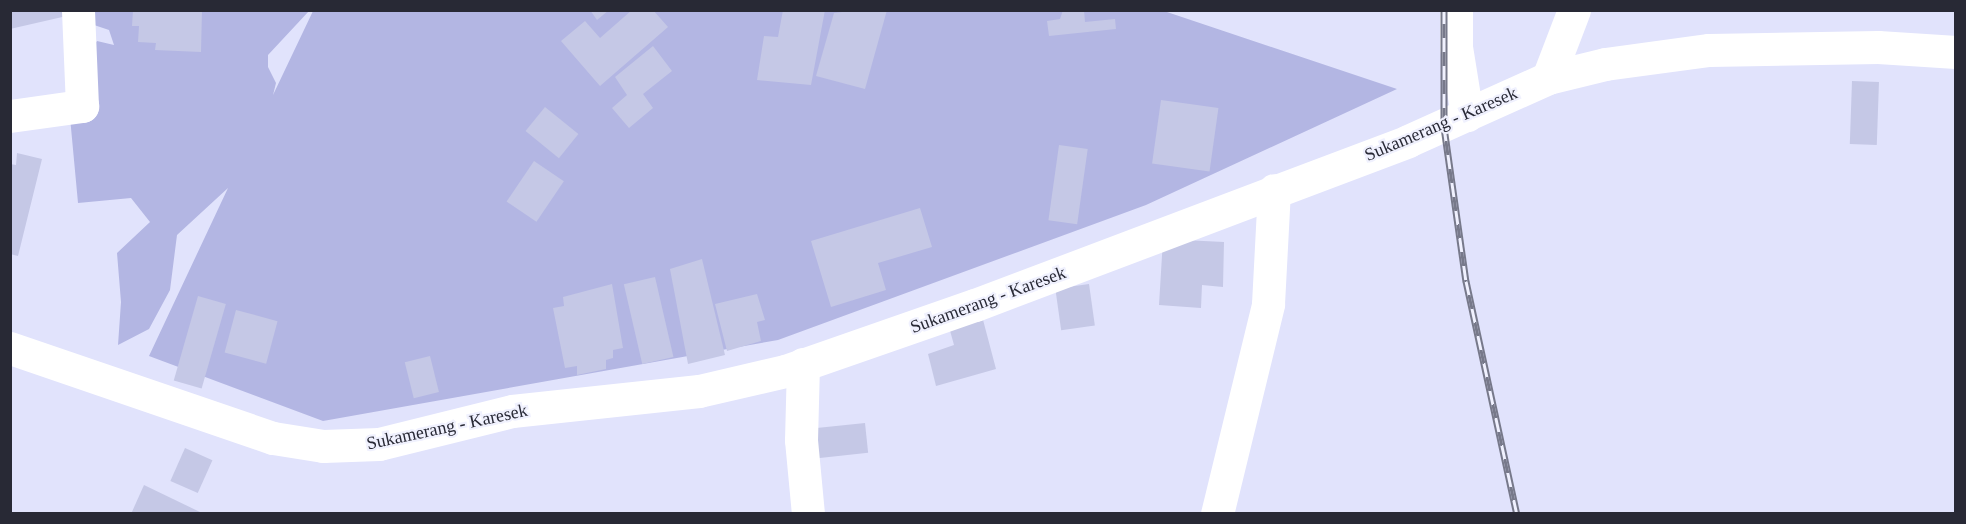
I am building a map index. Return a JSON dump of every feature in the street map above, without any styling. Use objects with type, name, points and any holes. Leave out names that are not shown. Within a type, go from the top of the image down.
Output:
[{"type":"street","points":[[10,116],[82,106],[78,10]]},
{"type":"street","points":[[1456,10],[1456,47],[1467,116]]},
{"type":"street","points":[[1548,78],[1574,10]]},
{"type":"street","name":"Sukamerang - Karesek","points":[[10,348],[273,438],[347,447],[388,442],[512,411],[699,391],[804,364],[975,305],[1467,116],[1548,78],[1605,64],[1700,50],[1878,47],[1956,52]]},
{"type":"street","points":[[1217,513],[1268,304],[1274,190]]},
{"type":"street","points":[[804,364],[801,440],[808,513]]},
{"type":"shaded area","points":[[1161,10],[1397,89],[1146,205],[778,340],[323,421],[149,356],[228,188],[177,235],[170,290],[149,329],[118,345],[121,302],[117,253],[150,222],[131,198],[78,203],[67,85],[97,41],[114,45],[109,30],[85,22],[86,11],[309,11],[268,55],[268,67],[276,83],[273,95],[313,11]]},
{"type":"building","points":[[10,10],[70,10],[71,15],[10,29]]},
{"type":"building","points":[[133,10],[202,10],[201,52],[155,50],[156,43],[138,42],[139,26],[132,26]]},
{"type":"building","points":[[590,10],[609,10],[597,20]]},
{"type":"building","points":[[632,10],[653,10],[668,27],[600,86],[561,41],[585,21],[600,38]]},
{"type":"building","points":[[783,10],[825,10],[811,85],[757,80],[764,36],[778,37]]},
{"type":"building","points":[[887,10],[865,89],[816,76],[834,13]]},
{"type":"building","points":[[1063,10],[1084,10],[1085,22],[1115,19],[1116,29],[1049,36],[1047,21],[1060,19]]},
{"type":"building","points":[[653,46],[672,71],[643,94],[653,108],[629,128],[612,108],[627,95],[615,77]]},
{"type":"building","points":[[1852,81],[1879,82],[1877,145],[1850,144]]},
{"type":"building","points":[[1161,100],[1218,108],[1210,171],[1152,163]]},
{"type":"building","points":[[545,107],[578,134],[559,158],[525,131]]},
{"type":"building","points":[[1059,145],[1088,149],[1077,224],[1048,220]]},
{"type":"building","points":[[17,153],[42,159],[18,256],[10,254],[10,164],[16,165]]},
{"type":"building","points":[[534,161],[564,181],[536,222],[507,202]]},
{"type":"building","points":[[920,208],[932,247],[878,263],[886,290],[831,307],[811,241]]},
{"type":"building","points":[[1163,239],[1224,242],[1223,287],[1202,285],[1201,308],[1159,305]]},
{"type":"building","points":[[702,259],[725,355],[688,364],[670,269]]},
{"type":"building","points":[[655,277],[673,357],[642,364],[624,284]]},
{"type":"building","points":[[612,284],[623,348],[613,350],[613,358],[606,360],[606,369],[577,375],[577,366],[565,368],[553,308],[564,306],[563,297]]},
{"type":"building","points":[[1089,284],[1095,326],[1061,330],[1055,289]]},
{"type":"building","points":[[757,294],[765,320],[757,322],[761,341],[727,351],[715,304]]},
{"type":"building","points":[[198,296],[226,304],[202,389],[174,381]]},
{"type":"building","points":[[236,310],[278,321],[266,364],[225,353]]},
{"type":"building","points":[[982,316],[996,369],[936,386],[928,354],[954,345],[949,327]]},
{"type":"building","points":[[430,356],[439,392],[414,398],[405,362]]},
{"type":"building","points":[[865,423],[868,453],[817,458],[814,428]]},
{"type":"building","points":[[185,448],[212,460],[198,493],[170,481]]},
{"type":"building","points":[[144,485],[200,512],[200,514],[131,514]]},
{"type":"railway","points":[[1444,10],[1444,127],[1466,281],[1517,514]]}]
